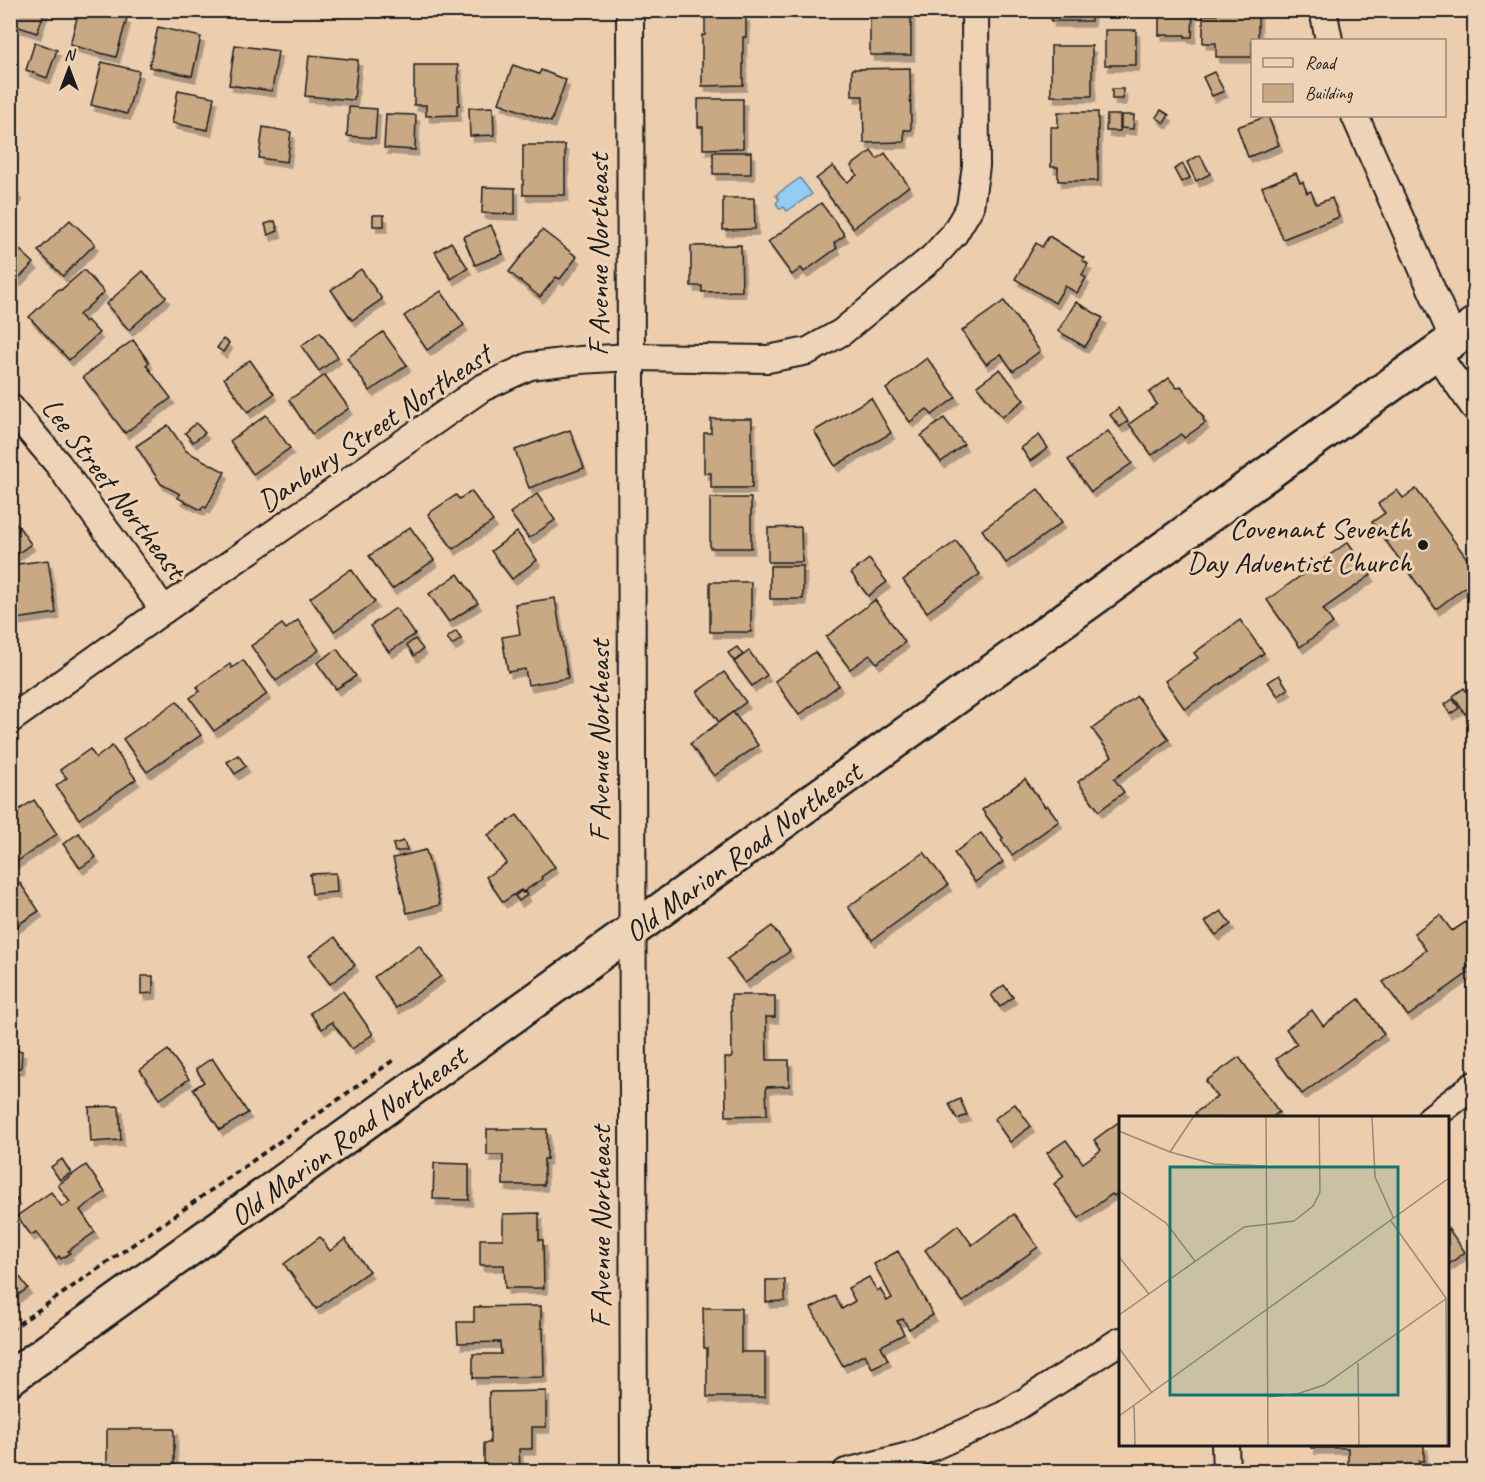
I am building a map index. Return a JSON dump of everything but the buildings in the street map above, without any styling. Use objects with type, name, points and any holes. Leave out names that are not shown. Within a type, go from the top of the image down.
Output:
[{"type":"main road","name":"Old Marion Road Northeast","points":[[10,1378],[1455,340]]},
{"type":"street","name":"F Avenue Northeast","points":[[630,10],[634,1472]]},
{"type":"street","name":"Danbury Street Northeast","points":[[10,720],[164,609],[482,388],[530,366],[580,360],[631,357],[768,359],[808,351],[842,332],[933,257],[954,234],[970,207],[976,166],[975,10]]},
{"type":"street","points":[[1323,10],[1329,39]]},
{"type":"street","points":[[1355,117],[1455,340],[1474,407]]},
{"type":"street","name":"Lee Street Northeast","points":[[10,407],[58,464],[164,609]]},
{"type":"street","points":[[1434,1116],[1474,1085]]},
{"type":"street","points":[[846,1472],[916,1454],[1004,1415],[1119,1342]]},
{"type":"street","points":[[1225,1446],[1226,1472]]},
{"type":"path","points":[[10,1330],[403,1054]]},
{"type":"water","points":[[800,178],[812,194],[787,211],[784,207],[780,209],[776,203],[779,200],[776,195]]},
{"type":"place","name":"Covenant Seventh Day Adventist Church","points":[[1423,545]]}]
